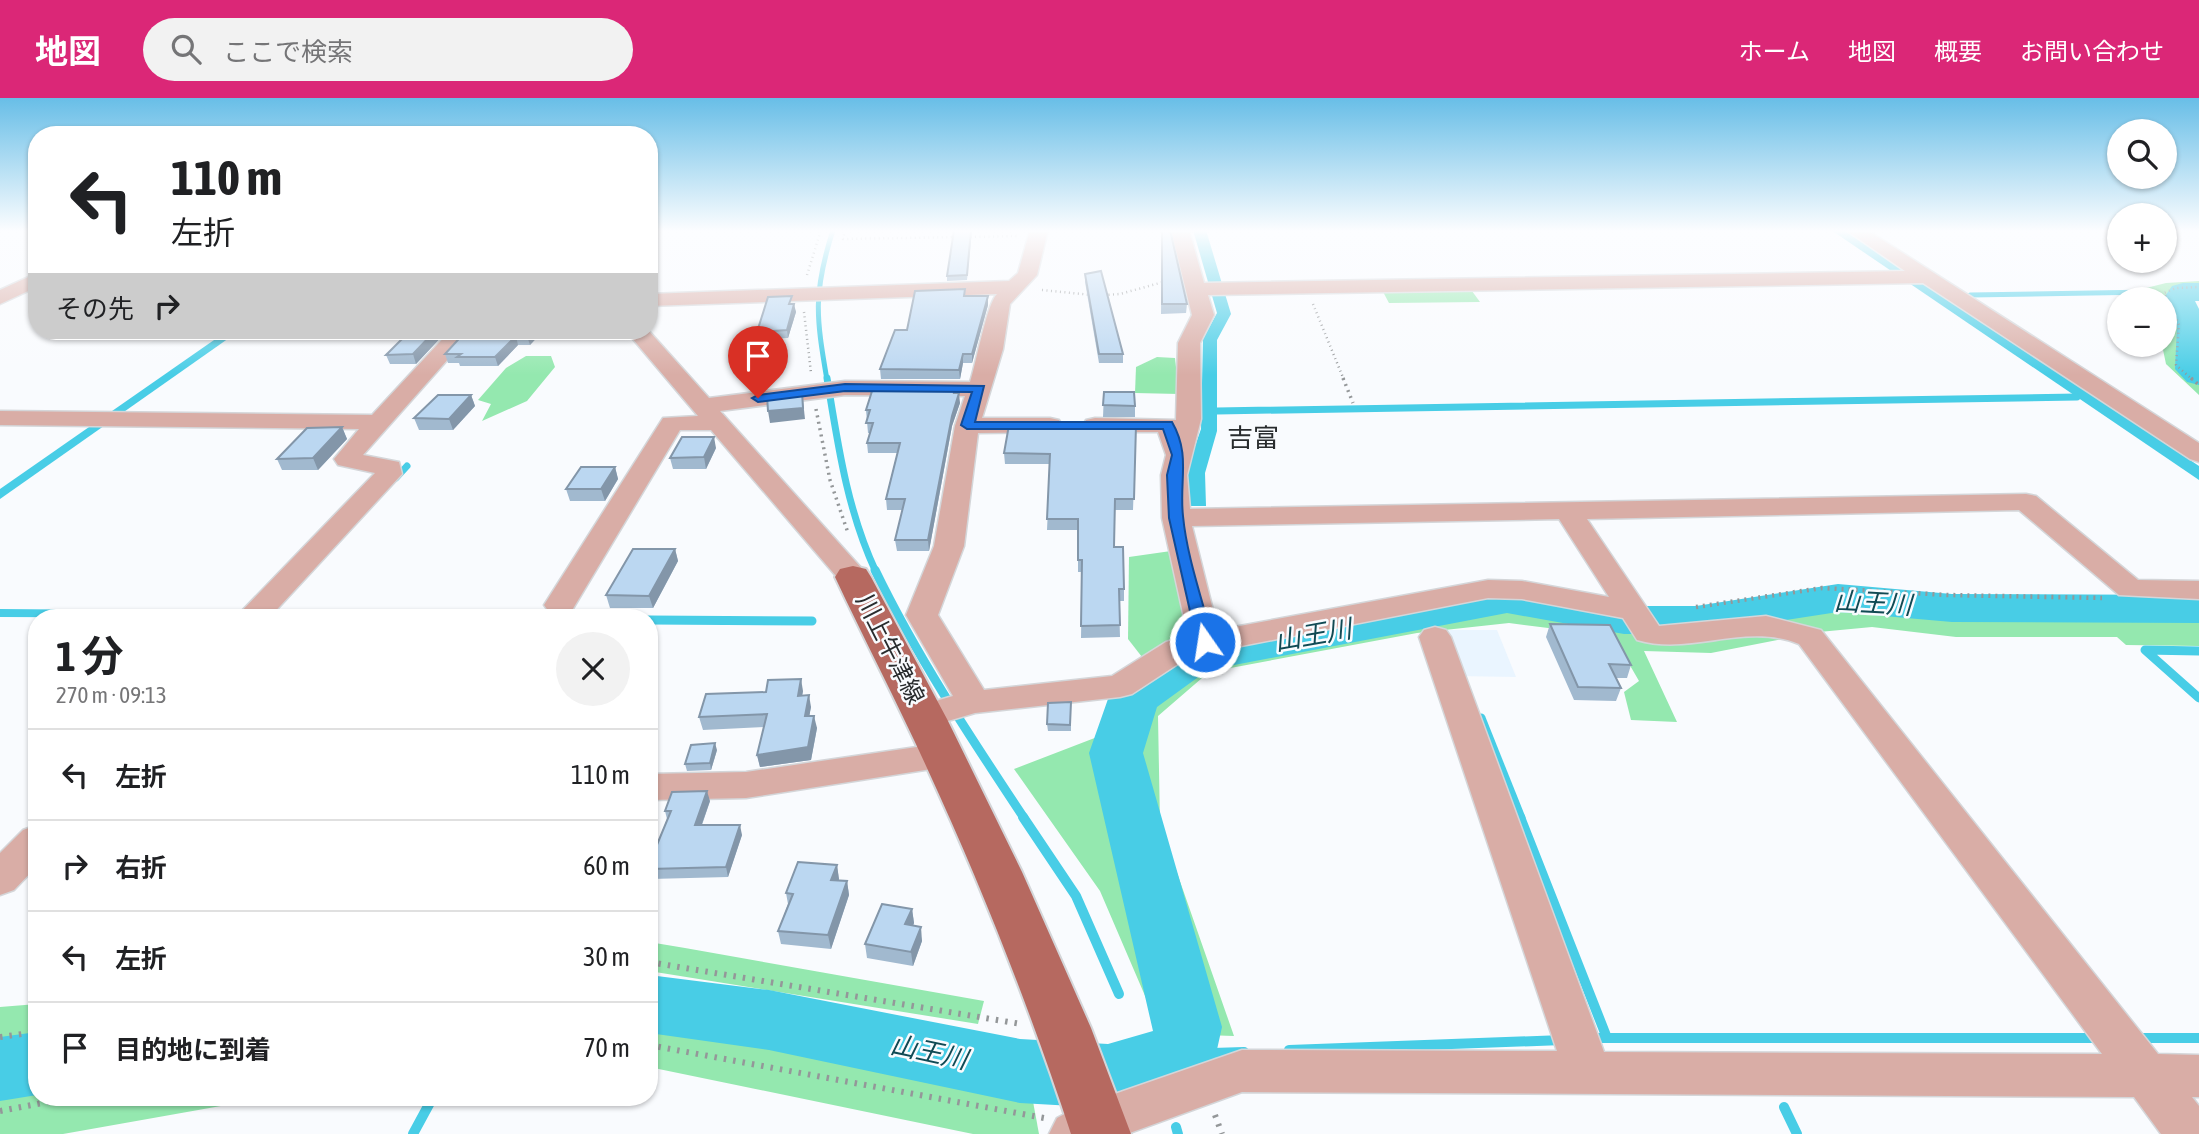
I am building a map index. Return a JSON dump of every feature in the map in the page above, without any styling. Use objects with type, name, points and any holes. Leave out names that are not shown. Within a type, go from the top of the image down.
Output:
[{"type":"main road","name":"川上牛津線","points":[[853,578],[944,756],[1059,1022],[1090,1130]]},
{"type":"street","points":[[974,702],[922,615],[949,546],[967,425],[992,349],[1000,302],[1024,278]]},
{"type":"street","points":[[1195,278],[1203,315],[1189,343],[1189,419],[1174,475],[1176,518],[1205,642]]},
{"type":"street","points":[[1197,286],[1228,288],[1873,278]]},
{"type":"street","points":[[1929,278],[2199,454]]},
{"type":"street","points":[[0,298],[28,284]]},
{"type":"street","points":[[658,300],[828,291],[1016,287]]},
{"type":"street","points":[[260,609],[389,474],[390,468],[347,459],[376,422],[453,340]]},
{"type":"street","name":"川上牛津線","points":[[645,340],[853,578]]},
{"type":"street","points":[[560,605],[672,423],[813,390],[979,389]]},
{"type":"street","points":[[0,418],[376,422]]},
{"type":"street","points":[[967,425],[1168,425],[1179,455]]},
{"type":"street","points":[[1176,518],[2026,502],[2130,589],[2199,590]]},
{"type":"street","points":[[1568,510],[1641,622]]},
{"type":"street","points":[[924,716],[974,702],[1120,687],[1178,649],[1421,604],[1464,591],[1522,590],[1641,622],[1667,636],[1757,623],[1795,630],[1810,638],[2192,1134]]},
{"type":"street","points":[[1435,637],[1588,1073]]},
{"type":"street","points":[[658,787],[746,785],[944,756]]},
{"type":"street","points":[[0,878],[28,850]]},
{"type":"street","points":[[1090,1130],[1242,1071],[2199,1076]]},
{"type":"path","points":[[1016,287],[1086,296],[1120,294],[1157,282],[1197,286]]},
{"type":"path","points":[[1306,287],[1353,403]]},
{"type":"path","points":[[2199,287],[2176,288],[2164,293],[2179,325],[2176,365],[2199,385]]},
{"type":"path","points":[[1641,622],[1684,609],[1822,588],[1948,596],[2139,598],[2130,589]]},
{"type":"path","points":[[658,964],[1026,1025],[1059,1022]]},
{"type":"path","points":[[0,1037],[28,1033]]},
{"type":"path","points":[[658,1047],[1064,1121],[1090,1130]]},
{"type":"path","points":[[0,1111],[28,1106]]},
{"type":"shaded area","points":[[1439,630],[1497,630],[1516,677],[1455,676]]},
{"type":"green space","points":[[2199,281],[2199,289],[2177,292],[2177,287],[2150,287]]},
{"type":"green space","points":[[1469,287],[1480,302],[1389,303],[1381,288]]},
{"type":"green space","points":[[2177,308],[2184,324],[2187,368],[2199,379],[2199,395],[2166,364],[2165,357],[2177,357]]},
{"type":"green space","points":[[526,356],[551,356],[555,367],[527,401],[482,421],[491,404],[478,400],[506,368]]},
{"type":"green space","points":[[1157,357],[1175,358],[1179,394],[1135,393],[1136,367]]},
{"type":"green space","points":[[1171,551],[1188,634],[1142,657],[1128,639],[1129,557]]},
{"type":"green space","points":[[1507,603],[1667,630],[1849,604],[1955,614],[2199,616],[2199,646],[2126,645],[2117,637],[1956,637],[1872,627],[1819,632],[1711,653],[1644,651],[1677,722],[1631,720],[1624,692],[1639,681],[1613,636],[1509,623],[1417,633],[1209,672],[1158,716],[1160,824],[1234,1036],[1204,1035],[1136,780],[1141,708],[1199,663]]},
{"type":"green space","points":[[1105,734],[1112,827],[1173,1016],[1161,1033],[1100,891],[1014,769]]},
{"type":"green space","points":[[658,944],[984,1001],[978,1024],[658,972]]},
{"type":"green space","points":[[28,1005],[28,1041],[0,1046],[0,1007]]},
{"type":"green space","points":[[658,1028],[1032,1096],[1039,1134],[973,1134],[658,1069]]},
{"type":"green space","points":[[28,1085],[28,1106],[220,1106],[63,1134],[0,1134],[0,1089]]},
{"type":"water","points":[[1207,278],[1220,278],[1231,314],[1217,340],[1217,431],[1205,473],[1206,506],[1188,506],[1186,472],[1201,429],[1203,339],[1217,313]]},
{"type":"water","points":[[1902,278],[1917,278],[2199,466],[2199,480]]},
{"type":"water","points":[[214,340],[226,340],[0,499],[0,489]]},
{"type":"water","points":[[0,609],[28,609],[28,617],[0,617]]},
{"type":"building","points":[[1086,278],[1103,278],[1123,354],[1099,354]]},
{"type":"building","points":[[1162,278],[1181,278],[1187,304],[1162,304]]},
{"type":"building","points":[[965,289],[964,296],[988,296],[972,354],[963,354],[959,370],[880,369],[895,330],[907,330],[915,291]]},
{"type":"building","points":[[792,296],[789,304],[794,304],[787,330],[757,332],[768,297]]},
{"type":"building","points":[[401,340],[426,340],[413,354],[386,355]]},
{"type":"building","points":[[458,340],[512,340],[495,357],[457,357],[461,354],[445,354]]},
{"type":"building","points":[[873,388],[955,389],[954,393],[959,393],[952,416],[928,540],[895,540],[905,499],[886,499],[900,443],[867,443],[873,423],[866,423],[870,410],[866,410]]},
{"type":"building","points":[[802,392],[803,408],[768,411],[767,396]]},
{"type":"building","points":[[1104,392],[1134,392],[1135,406],[1103,405]]},
{"type":"building","points":[[438,395],[471,395],[449,419],[414,418]]},
{"type":"building","points":[[1009,425],[1136,425],[1134,499],[1115,499],[1114,547],[1123,547],[1124,589],[1119,589],[1120,625],[1081,626],[1082,560],[1078,560],[1078,519],[1047,519],[1050,454],[1004,453]]},
{"type":"building","points":[[342,427],[313,458],[277,459],[307,428]]},
{"type":"building","points":[[682,437],[714,437],[704,457],[670,458]]},
{"type":"building","points":[[581,467],[615,467],[601,489],[566,489]]},
{"type":"building","points":[[633,549],[675,549],[649,596],[606,595]]},
{"type":"building","points":[[1550,624],[1610,625],[1631,665],[1609,664],[1621,688],[1578,687]]},
{"type":"building","points":[[801,679],[798,696],[809,695],[805,716],[814,716],[808,747],[757,755],[767,714],[699,717],[706,694],[766,692],[768,680]]},
{"type":"building","points":[[1071,702],[1070,725],[1047,724],[1048,703]]},
{"type":"building","points":[[715,743],[710,763],[685,764],[691,745]]},
{"type":"building","points":[[707,791],[695,825],[740,825],[726,867],[658,869],[658,842],[671,811],[665,811],[672,792]]},
{"type":"building","points":[[798,862],[837,865],[831,880],[847,881],[828,935],[778,931],[793,894],[786,893]]},
{"type":"building","points":[[882,904],[912,909],[905,924],[921,927],[911,952],[865,944]]},
{"type":"waterway","points":[[821,278],[818,305],[820,338],[827,380]]},
{"type":"waterway","name":"山王川","points":[[2199,292],[2183,292],[2178,299],[2193,327],[2192,369],[2199,375]]},
{"type":"waterway","points":[[1970,295],[2107,293]]},
{"type":"waterway","points":[[827,378],[851,501],[876,572]]},
{"type":"waterway","points":[[1217,411],[2077,397]]},
{"type":"waterway","points":[[396,478],[407,466]]},
{"type":"waterway","points":[[876,572],[927,666],[1024,818]]},
{"type":"waterway","name":"山王川","points":[[658,1005],[769,1020],[1020,1071],[1108,1076],[1181,1054],[1188,1027],[1116,753],[1134,699],[1193,657],[1507,599],[1624,620],[1696,620],[1838,598],[1952,608],[2199,609]]},
{"type":"waterway","points":[[658,620],[812,621]]},
{"type":"waterway","points":[[2199,651],[2145,650],[2199,698]]},
{"type":"waterway","points":[[1481,718],[1521,818]]},
{"type":"waterway","points":[[1023,817],[1076,896],[1119,994]]},
{"type":"waterway","points":[[1520,817],[1607,1038]]},
{"type":"waterway","points":[[1589,1038],[1607,1038]]},
{"type":"waterway","points":[[1607,1038],[2098,1038]]},
{"type":"waterway","points":[[2135,1038],[2199,1038]]},
{"type":"waterway","points":[[1289,1050],[1563,1040]]},
{"type":"waterway","points":[[1181,1054],[1244,1052]]},
{"type":"waterway","name":"山王川","points":[[0,1069],[28,1064]]},
{"type":"waterway","points":[[413,1134],[428,1106]]},
{"type":"waterway","points":[[1784,1107],[1797,1134]]},
{"type":"waterway","points":[[1176,1127],[1178,1134]]},
{"type":"district","name":"吉富","points":[[1253,438]]},
{"type":"route","points":[[758,398],[845,388],[979,389],[967,425],[1168,425],[1179,455],[1174,475],[1176,518],[1205,642]]}]
